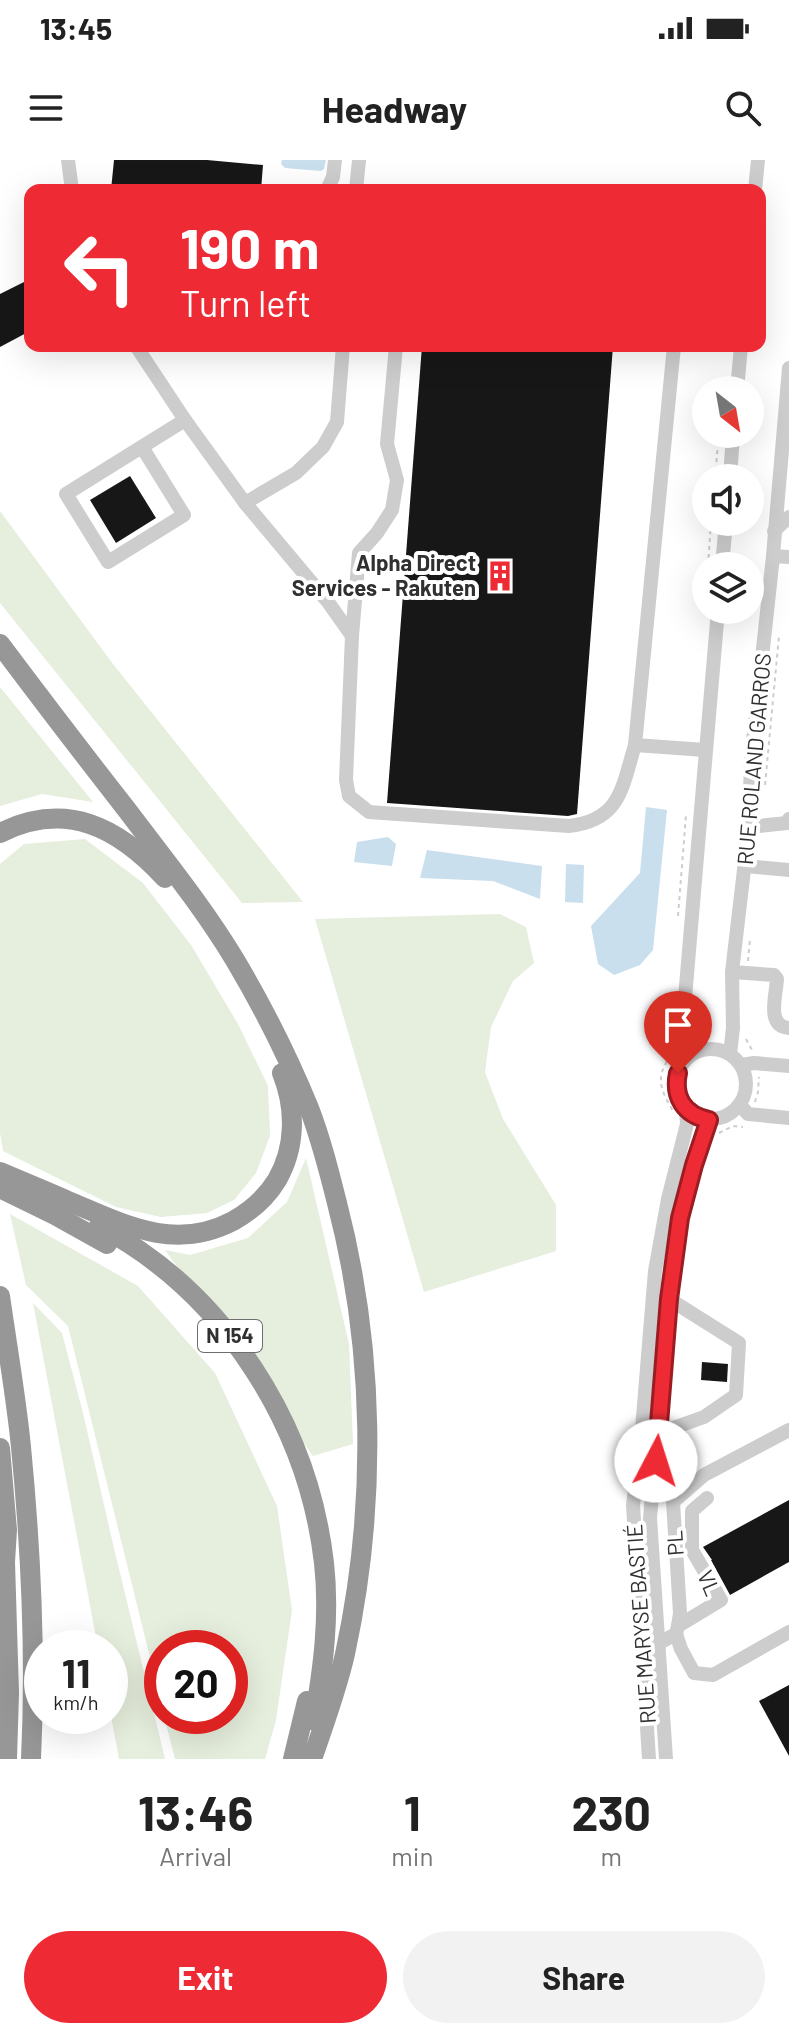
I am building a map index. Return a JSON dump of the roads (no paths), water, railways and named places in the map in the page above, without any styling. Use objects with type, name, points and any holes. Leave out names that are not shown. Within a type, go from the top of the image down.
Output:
[{"type":"highway","points":[[0,644],[167,863],[234,959],[279,1041],[309,1110],[332,1183],[360,1317],[366,1394],[367,1468],[359,1574],[345,1656],[312,1759]]},
{"type":"highway","points":[[0,833],[19,823],[37,819],[75,820],[124,841],[149,862],[180,897],[246,999],[287,1086],[292,1111],[289,1151],[272,1189],[244,1215],[212,1231],[173,1236],[154,1233],[124,1225],[1,1178]]},
{"type":"highway","name":"N 154","points":[[1,1178],[25,1200],[111,1246],[141,1266],[183,1302],[234,1360],[273,1425],[304,1514],[317,1606],[313,1666],[293,1759]]},
{"type":"highway","name":"N 154","points":[[1,1178],[115,1234],[163,1269],[220,1324],[272,1399],[298,1453],[308,1483],[324,1565],[326,1641],[305,1759]]},
{"type":"highway","points":[[0,1296],[21,1445],[29,1534],[31,1759]]},
{"type":"highway","points":[[0,1448],[7,1530],[2,1556],[9,1693],[7,1759]]},
{"type":"street","points":[[68,160],[71,184]]},
{"type":"street","points":[[330,184],[335,160]]},
{"type":"street","points":[[357,184],[359,160]]},
{"type":"street","points":[[756,184],[758,160]]},
{"type":"street","points":[[140,352],[245,503],[328,602],[352,636]]},
{"type":"street","points":[[245,503],[296,473],[323,447],[337,422],[343,352]]},
{"type":"street","points":[[395,352],[387,444],[397,480],[392,510],[359,553],[346,780],[349,796],[369,812],[569,826],[586,825],[615,805],[635,745],[673,352]]},
{"type":"street","points":[[738,376],[740,352]]},
{"type":"street","name":"RUE ROLAND GARROS","points":[[730,1054],[740,972],[751,760],[789,368]]},
{"type":"street","points":[[142,447],[184,515],[108,562],[66,494],[185,420]]},
{"type":"street","points":[[774,531],[789,517]]},
{"type":"street","points":[[773,556],[789,557]]},
{"type":"street","points":[[688,1057],[681,1045],[705,750],[711,624]]},
{"type":"street","points":[[635,745],[705,750]]},
{"type":"street","points":[[749,827],[787,823],[789,819]]},
{"type":"street","points":[[745,866],[789,870]]},
{"type":"street","points":[[740,972],[774,975],[777,979],[774,1018],[781,1028],[789,1028]]},
{"type":"street","points":[[789,1066],[748,1064],[720,1050],[709,1049],[688,1057],[676,1082],[680,1110],[693,1115],[709,1120],[745,1110],[789,1118]]},
{"type":"street","points":[[745,1110],[748,1064]]},
{"type":"street","name":"RUE MARYSE BASTIÉ","points":[[649,1759],[633,1505],[655,1271],[668,1199],[687,1124],[680,1110]]},
{"type":"street","name":"RUE MARYSE BASTIÉ","points":[[666,1759],[650,1518],[669,1299],[680,1218],[709,1120]]},
{"type":"street","points":[[659,1433],[704,1417],[736,1395],[739,1343],[669,1299]]},
{"type":"street","name":"PL","points":[[677,1630],[680,1613],[673,1502],[704,1475],[789,1430]]},
{"type":"street","name":"VL","points":[[659,1643],[721,1600],[692,1550],[692,1511],[707,1498]]},
{"type":"street","points":[[677,1630],[681,1649],[694,1673],[713,1675],[789,1632]]},
{"type":"water","points":[[282,160],[326,160],[321,171],[285,168]]},
{"type":"water","points":[[646,807],[667,810],[653,950],[640,965],[614,975],[598,964],[591,926],[640,873]]},
{"type":"water","points":[[388,837],[396,844],[392,866],[354,862],[357,842]]},
{"type":"water","points":[[427,850],[542,866],[540,899],[493,881],[420,878]]},
{"type":"water","points":[[566,864],[584,865],[583,903],[565,902]]},
{"type":"place","name":"Alpha Direct Services - Rakuten","points":[[500,576]]}]
